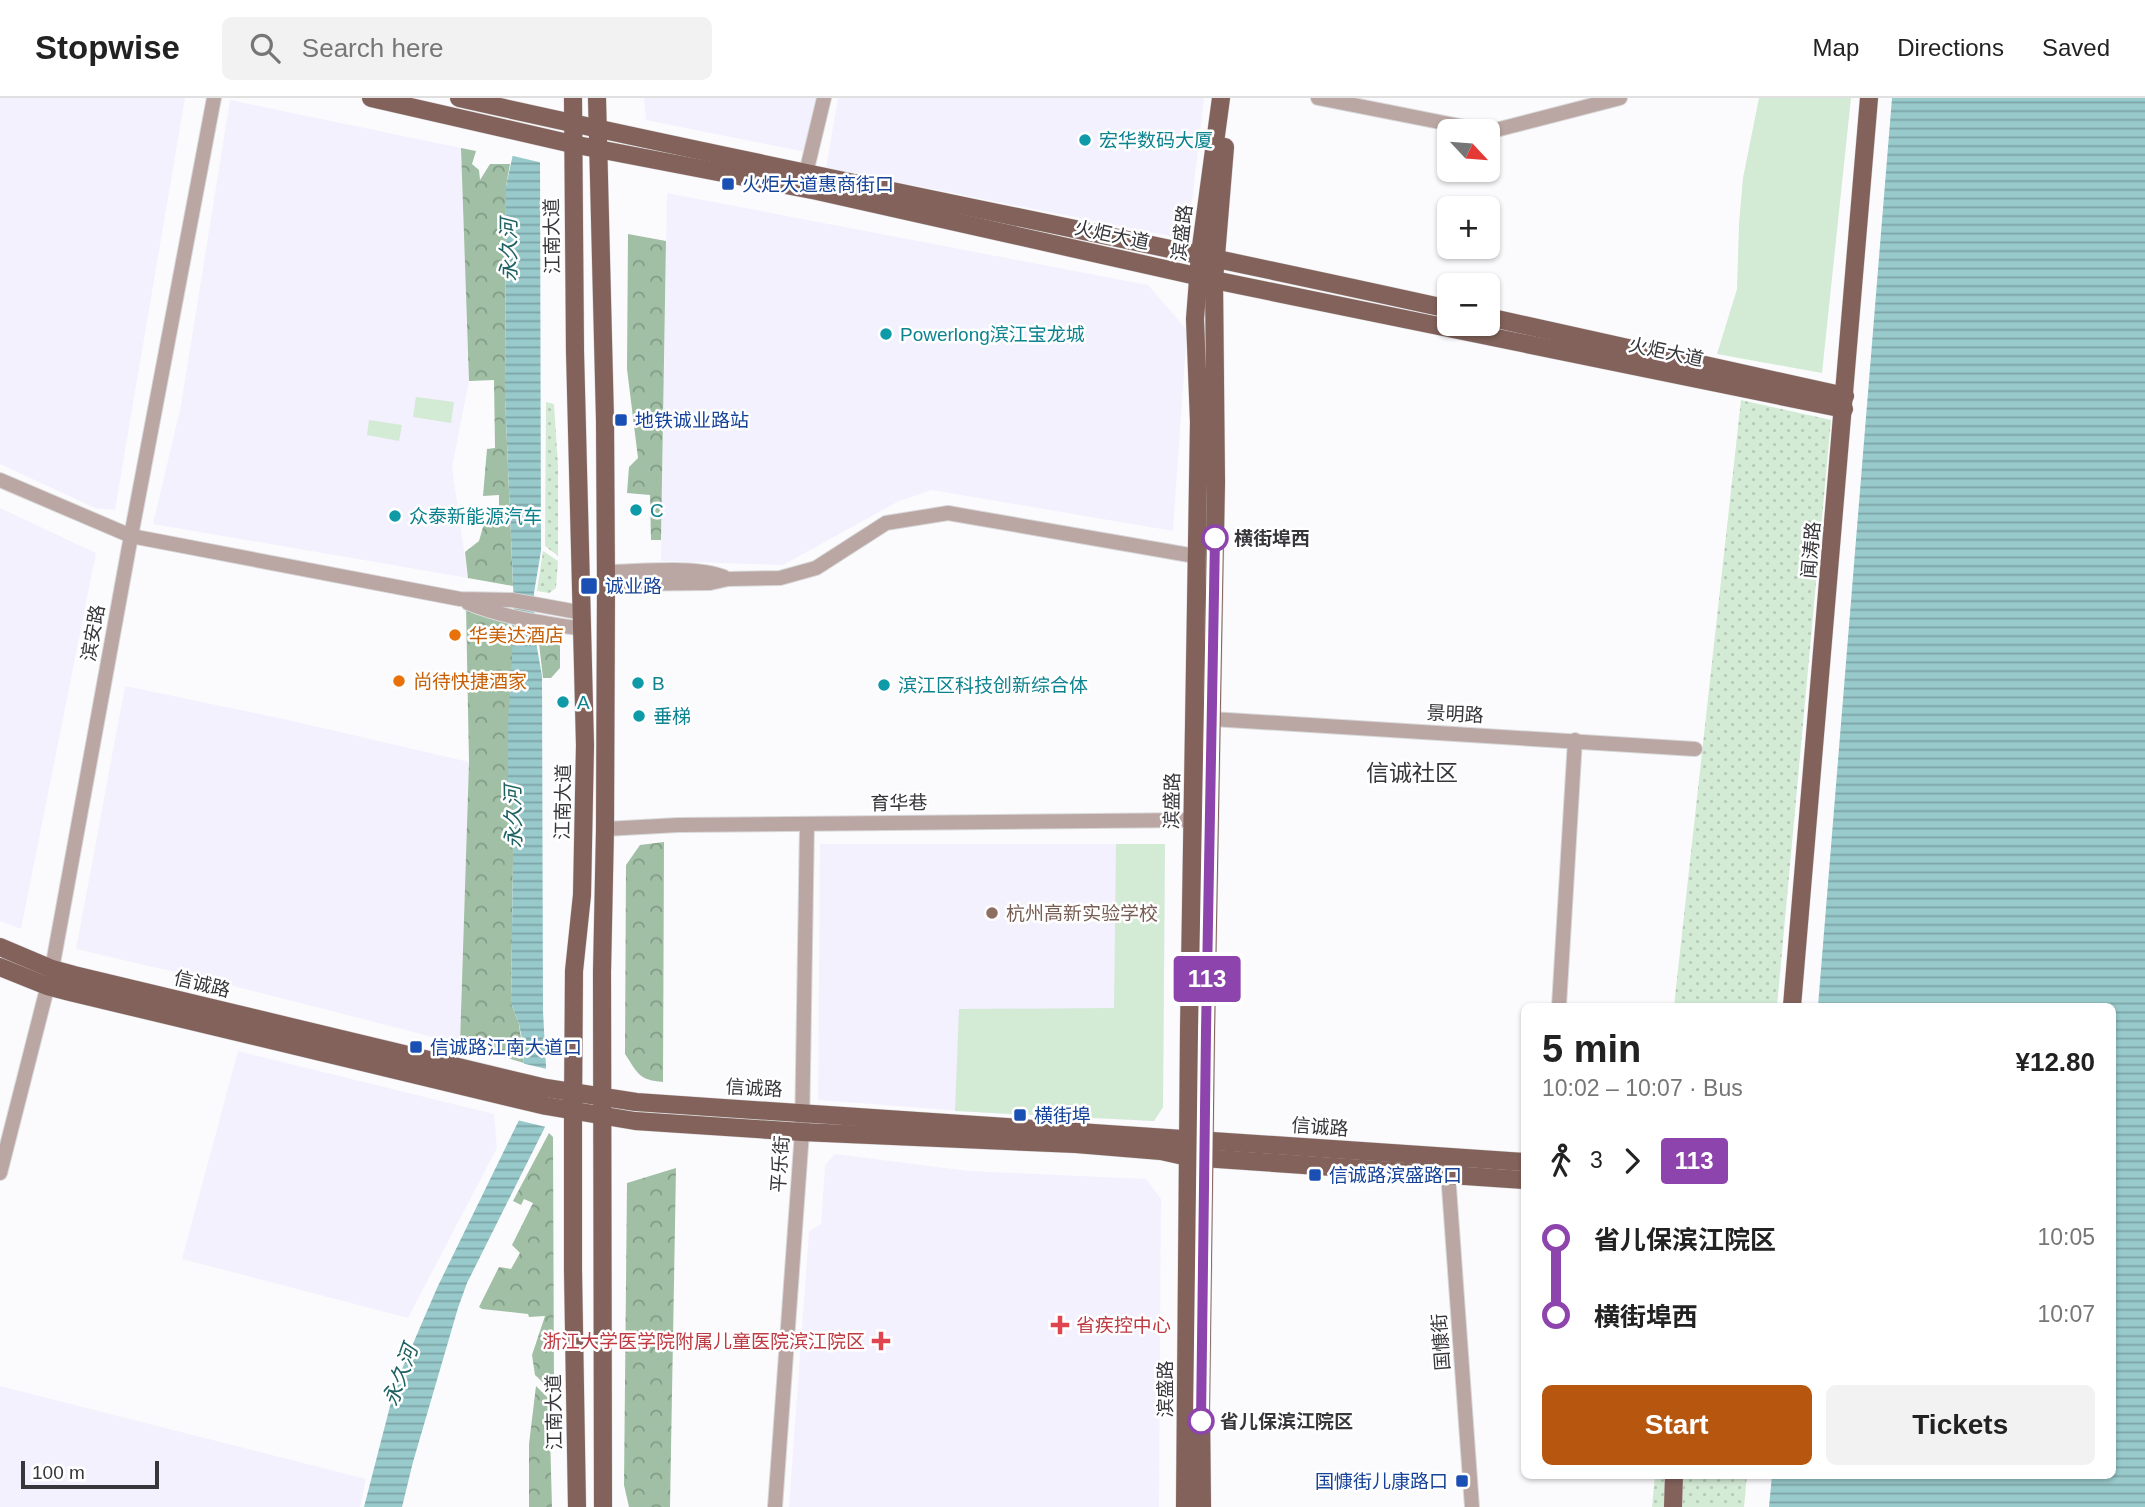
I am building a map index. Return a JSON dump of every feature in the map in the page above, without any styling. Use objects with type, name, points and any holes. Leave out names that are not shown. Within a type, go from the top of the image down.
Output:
[{"type":"main road","name":"火炬大道","points":[[371,98],[572,144],[817,191],[1206,278],[1844,402]]},
{"type":"main road","name":"火炬大道","points":[[459,98],[1437,306]]},
{"type":"main road","name":"江南大道","points":[[573,98],[575,351],[585,745],[582,895],[574,971],[573,1270],[577,1507]]},
{"type":"main road","points":[[597,98],[606,578],[602,971],[603,1507]]},
{"type":"main road","name":"滨盛路","points":[[1185,1507],[1212,719],[1216,482],[1206,278],[1221,98]]},
{"type":"main road","name":"滨盛路","points":[[1208,256],[1230,98]]},
{"type":"main road","name":"闻涛路","points":[[1792,1003],[1869,98]]},
{"type":"main road","name":"滨盛路","points":[[1202,1507],[1192,820],[1199,422],[1195,319],[1206,278]]},
{"type":"main road","name":"火炬大道","points":[[1500,320],[1844,402]]},
{"type":"main road","name":"信诚路","points":[[0,947],[49,977]]},
{"type":"main road","name":"信诚路","points":[[0,967],[546,1097],[573,1101],[604,1097],[636,1102],[802,1112],[1521,1180]]},
{"type":"main road","name":"信诚路","points":[[573,1101],[604,1115],[635,1121],[802,1132],[1076,1144],[1161,1151],[1197,1148],[1521,1162]]},
{"type":"main road","points":[[1673,1507],[1674,1479]]},
{"type":"street","name":"滨安路","points":[[0,1173],[49,977],[214,98]]},
{"type":"street","points":[[806,173],[824,98]]},
{"type":"street","points":[[1318,98],[1437,121]]},
{"type":"street","points":[[1500,128],[1620,98]]},
{"type":"street","points":[[0,480],[131,536],[460,599],[501,600],[557,608],[583,621]]},
{"type":"street","points":[[606,578],[710,583],[728,579],[780,578],[816,568],[886,523],[948,513],[1195,556]]},
{"type":"street","points":[[460,599],[489,611],[556,625],[583,621]]},
{"type":"street","name":"景明路","points":[[1212,719],[1695,749]]},
{"type":"street","points":[[1559,1003],[1575,740]]},
{"type":"street","name":"育华巷","points":[[605,829],[678,825],[1192,820]]},
{"type":"street","name":"平乐街","points":[[775,1507],[802,1132],[807,824]]},
{"type":"street","name":"国慷街","points":[[1448,1173],[1472,1507]]},
{"type":"shaded area","points":[[0,98],[185,98],[115,510],[95,508],[0,464]]},
{"type":"shaded area","points":[[644,98],[816,98],[805,152],[646,120]]},
{"type":"shaded area","points":[[838,98],[1204,98],[1189,227],[1175,237],[826,168]]},
{"type":"shaded area","points":[[230,100],[461,148],[469,381],[452,468],[468,578],[153,524],[181,405]]},
{"type":"shaded area","points":[[667,193],[1148,285],[1187,330],[1173,531],[932,490],[899,501],[783,565],[661,561]]},
{"type":"shaded area","points":[[0,508],[96,553],[21,929],[0,921]]},
{"type":"shaded area","points":[[125,686],[469,762],[460,1044],[76,949]]},
{"type":"shaded area","name":"杭州高新实验学校","points":[[820,844],[1165,844],[1163,1107],[1154,1121],[1002,1114],[818,1100]]},
{"type":"shaded area","points":[[238,1051],[494,1114],[497,1148],[408,1318],[182,1259]]},
{"type":"shaded area","points":[[835,1154],[969,1171],[1146,1179],[1161,1199],[1159,1507],[789,1507],[809,1231],[821,1224],[825,1165]]},
{"type":"shaded area","points":[[0,1386],[366,1479],[360,1507],[0,1507]]},
{"type":"green space","points":[[1759,98],[1851,98],[1822,373],[1717,354],[1737,289],[1743,178]]},
{"type":"green space","points":[[461,148],[476,151],[472,164],[479,170],[480,180],[490,164],[510,164],[506,186],[505,396],[513,586],[468,578],[465,552],[479,541],[485,520],[499,522],[499,495],[483,496],[487,449],[495,448],[494,380],[469,381]]},
{"type":"green space","points":[[628,234],[666,241],[661,540],[651,540],[650,495],[627,493],[629,467],[638,458],[627,369]]},
{"type":"green space","points":[[416,397],[454,402],[451,423],[413,417]]},
{"type":"green space","points":[[1741,400],[1831,420],[1777,1003],[1674,1003]]},
{"type":"green space","points":[[546,402],[554,404],[558,466],[558,556],[545,546]]},
{"type":"green space","points":[[369,420],[402,425],[399,441],[367,435]]},
{"type":"green space","points":[[543,551],[558,561],[556,588],[549,593],[537,591]]},
{"type":"green space","points":[[466,606],[514,622],[508,787],[514,787],[511,1003],[519,1024],[524,1063],[460,1044],[469,762]]},
{"type":"green space","points":[[538,635],[551,636],[560,644],[560,668],[551,678],[543,678]]},
{"type":"green space","points":[[664,842],[663,1082],[644,1078],[625,1054],[626,865],[640,845]]},
{"type":"green space","points":[[1116,844],[1165,844],[1163,1107],[1154,1121],[955,1111],[959,1009],[1114,1008]]},
{"type":"green space","points":[[549,1133],[553,1137],[554,1393],[535,1375],[532,1355],[545,1316],[529,1317],[528,1314],[479,1307],[499,1267],[511,1269],[520,1253],[512,1245],[533,1203],[524,1199],[521,1205],[513,1201]]},
{"type":"green space","points":[[676,1168],[670,1507],[629,1507],[624,1485],[627,1183]]},
{"type":"green space","points":[[536,1386],[549,1399],[552,1507],[529,1507],[529,1444]]},
{"type":"green space","points":[[1655,1479],[1747,1479],[1744,1507],[1652,1507]]},
{"type":"water","points":[[1892,98],[2145,98],[2145,1507],[1769,1507],[1772,1479],[2116,1479],[2116,1003],[1818,1003]]},
{"type":"water","name":"永久河","points":[[515,145],[540,152],[541,551],[534,593],[535,636],[542,676],[545,1127],[467,1283],[402,1507],[364,1507],[396,1383],[437,1288],[519,1120],[524,1063],[519,1024],[511,1003],[514,787],[508,787],[508,721],[515,631],[505,396],[506,186]]},
{"type":"pier","points":[[508,98],[540,98],[543,163],[509,155],[511,144]]},
{"type":"pier","points":[[521,1063],[547,1069],[546,1127],[517,1120]]},
{"type":"bus line","name":"113","points":[[1201,1421],[1215,538]]},
{"type":"place","name":"宏华数码大厦","points":[[1085,140]]},
{"type":"place","name":"火炬大道惠商街口","points":[[728,184]]},
{"type":"place","name":"Powerlong滨江宝龙城","points":[[886,334]]},
{"type":"place","name":"地铁诚业路站","points":[[621,420]]},
{"type":"place","name":"C","points":[[636,510]]},
{"type":"place","name":"众泰新能源汽车","points":[[395,516]]},
{"type":"place","name":"横街埠西","points":[[1215,538]]},
{"type":"place","name":"诚业路","points":[[589,586]]},
{"type":"place","name":"华美达酒店","points":[[455,635]]},
{"type":"place","name":"尚待快捷酒家","points":[[399,681]]},
{"type":"place","name":"B","points":[[638,683]]},
{"type":"place","name":"滨江区科技创新综合体","points":[[884,685]]},
{"type":"place","name":"A","points":[[563,702]]},
{"type":"place","name":"垂梯","points":[[639,716]]},
{"type":"place","name":"杭州高新实验学校","points":[[992,913]]},
{"type":"place","name":"信诚路江南大道口","points":[[416,1047]]},
{"type":"place","name":"横街埠","points":[[1020,1115]]},
{"type":"place","name":"信诚路滨盛路口","points":[[1315,1175]]},
{"type":"place","name":"省疾控中心","points":[[1060,1325]]},
{"type":"place","name":"浙江大学医学院附属儿童医院滨江院区","points":[[881,1341]]},
{"type":"place","name":"省儿保滨江院区","points":[[1201,1421]]},
{"type":"place","name":"国慷街儿康路口","points":[[1462,1481]]},
{"type":"district","name":"信诚社区","points":[[1412,773]]}]
